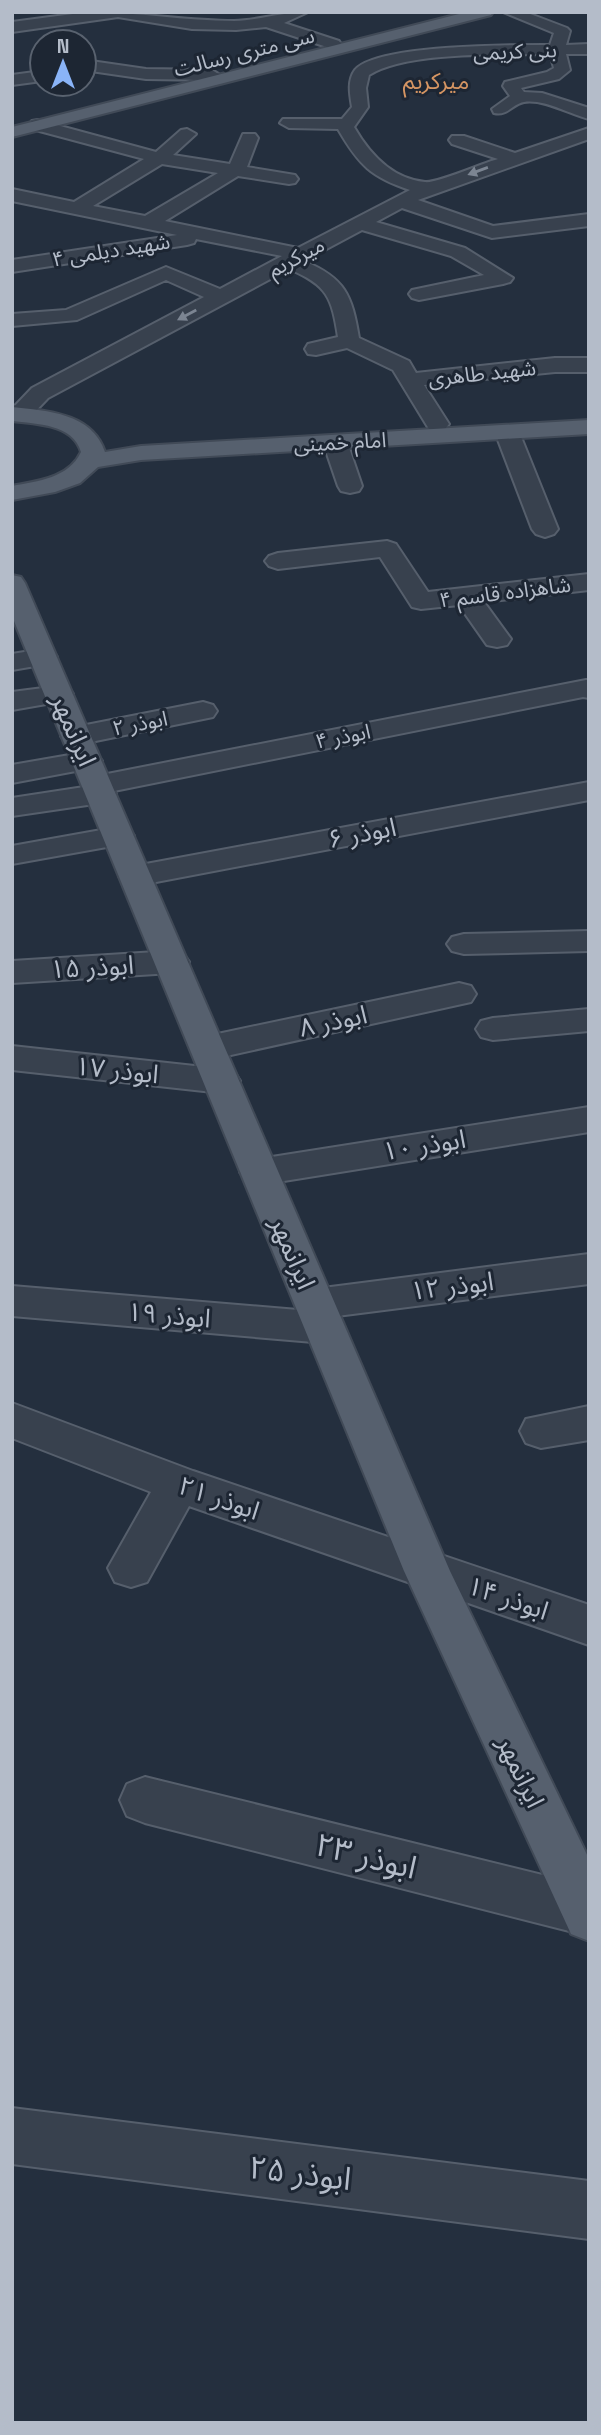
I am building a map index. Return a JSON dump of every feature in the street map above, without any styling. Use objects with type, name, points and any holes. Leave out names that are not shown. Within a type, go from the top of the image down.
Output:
[{"type":"main road","name":"سی متری رسالت","points":[[12,124],[458,12]]},
{"type":"main road","name":"سی متری رسالت","points":[[12,132],[486,12]]},
{"type":"main road","points":[[12,493],[46,487],[66,480],[82,471],[92,451],[84,431],[70,424],[52,418],[16,414]]},
{"type":"main road","name":"امام خمینی","points":[[92,451],[134,443],[589,416]]},
{"type":"main road","name":"امام خمینی","points":[[92,451],[141,453],[589,427]]},
{"type":"main road","name":"ایرانمهر","points":[[13,589],[28,660],[59,694],[427,1571],[588,1914]]},
{"type":"street","points":[[268,23],[302,12]]},
{"type":"street","points":[[510,12],[562,31],[557,50],[562,70],[553,76],[511,86],[519,97]]},
{"type":"street","points":[[12,27],[117,13],[138,19],[170,22],[268,23],[333,44]]},
{"type":"street","points":[[130,30],[170,22]]},
{"type":"street","points":[[362,44],[397,60]]},
{"type":"street","name":"بنی کریمی","points":[[358,82],[365,68],[397,60],[454,53],[589,49]]},
{"type":"street","points":[[130,71],[188,58]]},
{"type":"street","points":[[98,67],[179,76],[212,75]]},
{"type":"street","points":[[98,69],[111,68]]},
{"type":"street","points":[[382,81],[358,82],[365,101],[345,127],[355,145],[389,177],[427,189]]},
{"type":"street","points":[[500,109],[519,97],[542,98],[589,114]]},
{"type":"street","points":[[80,115],[110,127]]},
{"type":"street","points":[[289,123],[347,124]]},
{"type":"street","points":[[38,125],[131,152],[289,179]]},
{"type":"street","name":"میرکریم","points":[[16,414],[40,393],[401,201],[427,189],[589,133]]},
{"type":"street","points":[[76,208],[159,158],[187,134]]},
{"type":"street","points":[[522,136],[558,142]]},
{"type":"street","points":[[149,222],[237,169],[249,138]]},
{"type":"street","points":[[458,140],[514,158]]},
{"type":"street","points":[[63,150],[94,141]]},
{"type":"street","points":[[330,142],[384,145]]},
{"type":"street","points":[[16,198],[149,222],[294,257],[333,284],[344,305],[349,341]]},
{"type":"street","points":[[401,201],[492,232],[585,216]]},
{"type":"street","points":[[75,229],[126,218]]},
{"type":"street","points":[[360,223],[458,252],[503,278],[419,294]]},
{"type":"street","name":"۴ شهید دیلمی","points":[[12,266],[210,235]]},
{"type":"street","points":[[12,320],[39,309],[70,316],[172,276],[203,267]]},
{"type":"street","points":[[172,276],[220,297]]},
{"type":"street","points":[[37,344],[39,309]]},
{"type":"street","points":[[316,349],[349,341],[401,366],[437,424]]},
{"type":"street","name":"شهید طاهری","points":[[408,380],[589,365]]},
{"type":"street","points":[[507,432],[545,528]]},
{"type":"street","points":[[335,442],[350,486]]},
{"type":"street","name":"شاهزاده قاسم ۴","points":[[278,561],[387,549],[421,601],[589,582]]},
{"type":"street","points":[[482,571],[496,593]]},
{"type":"street","points":[[466,596],[497,639]]},
{"type":"street","name":"ابوذر ۴","points":[[90,769],[586,688],[589,690]]},
{"type":"street","points":[[12,701],[59,694]]},
{"type":"street","name":"۲ ابوذر","points":[[90,769],[203,711]]},
{"type":"street","points":[[12,774],[90,769]]},
{"type":"street","points":[[12,807],[90,769]]},
{"type":"street","name":"ابوذر ۶","points":[[135,876],[589,791]]},
{"type":"street","points":[[12,855],[118,835]]},
{"type":"street","points":[[464,944],[589,941]]},
{"type":"street","name":"۱۵ ابوذر","points":[[12,972],[172,962]]},
{"type":"street","name":"۸ ابوذر","points":[[208,1048],[459,994]]},
{"type":"street","points":[[493,1029],[589,1020]]},
{"type":"street","name":"۱۷ ابوذر","points":[[12,1058],[222,1081]]},
{"type":"street","name":"ابوذر ۱۰","points":[[260,1172],[589,1119]]},
{"type":"street","name":"ابوذر ۱۲","points":[[320,1316],[589,1269]]},
{"type":"street","name":"ابوذر ۱۹","points":[[12,1301],[320,1316]]},
{"type":"street","name":"۲۱ ابوذر","points":[[12,1420],[178,1484],[427,1571]]},
{"type":"street","points":[[541,1431],[589,1423]]},
{"type":"street","points":[[131,1567],[178,1484]]},
{"type":"street","name":"۱۴ ابوذر","points":[[427,1571],[589,1625]]},
{"type":"street","name":"۲۳ ابوذر","points":[[145,1800],[588,1914]]},
{"type":"street","name":"ابوذر ۲۵","points":[[12,2136],[589,2210]]},
{"type":"district","name":"میرکریم","points":[[436,81]]}]
